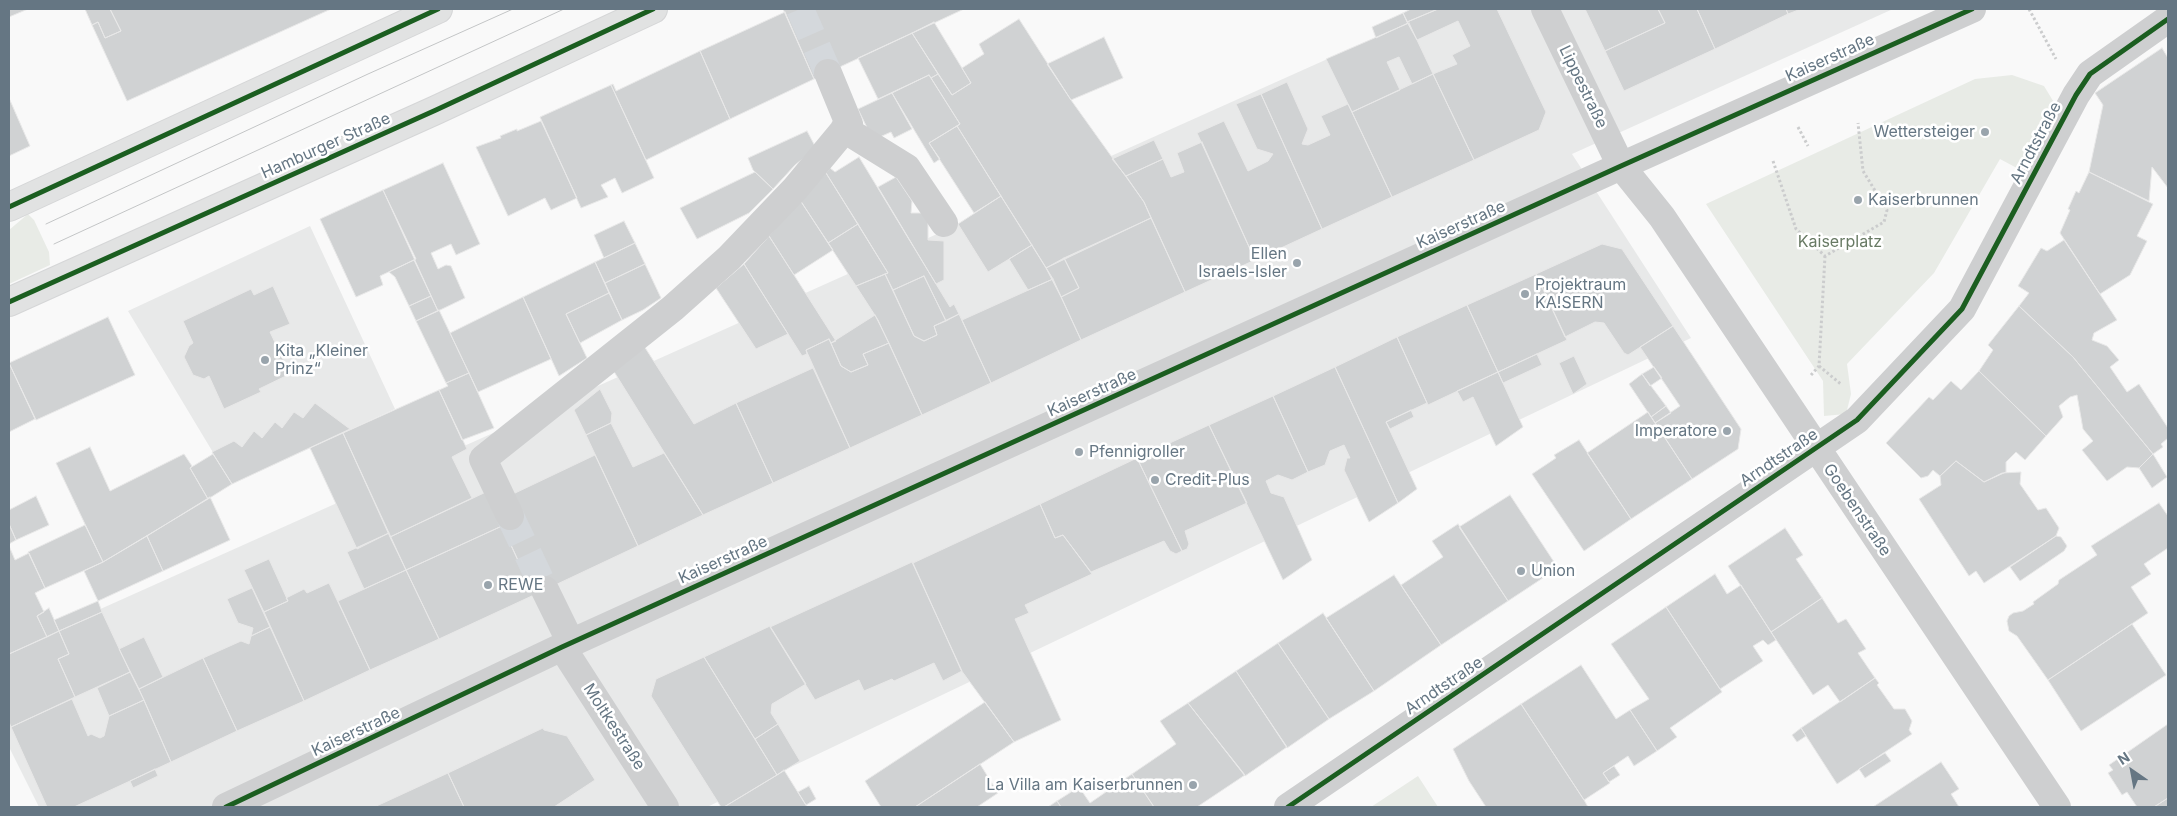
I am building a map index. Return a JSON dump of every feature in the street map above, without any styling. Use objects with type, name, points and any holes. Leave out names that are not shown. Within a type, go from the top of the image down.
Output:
[{"type":"main road","points":[[9,207],[438,9]]},
{"type":"main road","name":"Hamburger Straße","points":[[9,302],[436,110],[653,9]]},
{"type":"street","name":"Lippestraße","points":[[1545,9],[1621,166]]},
{"type":"street","name":"Kaiserstraße","points":[[226,807],[566,645],[1621,166],[1972,9]]},
{"type":"street","name":"Arndtstraße","points":[[1288,807],[1857,420],[1962,310],[2076,95],[2090,74],[2168,19]]},
{"type":"street","points":[[510,516],[482,459],[673,308],[728,258],[795,189],[849,124],[828,73]]},
{"type":"street","points":[[844,129],[907,168],[944,223]]},
{"type":"street","name":"Goebenstraße","points":[[1621,166],[1662,217],[2057,807]]},
{"type":"street","name":"Moltkestraße","points":[[545,590],[566,645],[665,807]]},
{"type":"path","points":[[2029,9],[2076,95]]},
{"type":"path","points":[[1825,256],[1884,222],[1886,210],[1864,171],[1858,124]]},
{"type":"path","points":[[1773,161],[1796,228],[1825,256],[1819,366],[1806,380]]},
{"type":"path","points":[[1819,366],[1849,391]]},
{"type":"shaded area","points":[[1439,9],[1893,9],[1572,154],[1691,338],[707,807],[39,807],[9,747],[9,650]]},
{"type":"shaded area","name":"Kita „Kleiner Prinz“","points":[[310,226],[395,409],[232,484],[128,311]]},
{"type":"green space","name":"Kaiserplatz","points":[[2012,75],[2044,86],[2058,109],[2028,174],[2000,159],[1934,273],[1847,364],[1851,394],[1846,414],[1824,416],[1823,381],[1706,204],[1975,79]]},
{"type":"green space","points":[[28,214],[34,220],[49,252],[50,265],[9,284],[9,230]]},
{"type":"green space","points":[[1418,776],[1438,807],[1371,807]]},
{"type":"building","points":[[9,9],[28,9],[9,17]]},
{"type":"building","points":[[85,9],[110,9],[121,31],[105,38],[98,22],[92,25]]},
{"type":"building","points":[[110,9],[331,9],[127,101],[92,25],[98,22],[105,38],[121,31]]},
{"type":"building","points":[[783,9],[964,9],[814,79]]},
{"type":"building","points":[[1411,9],[1438,9],[1407,22],[1403,13]]},
{"type":"building","points":[[1438,9],[1497,9],[1546,112],[1539,130],[1474,160],[1433,74],[1457,64],[1452,55],[1470,46],[1458,21],[1417,40],[1407,22]]},
{"type":"building","points":[[1585,9],[1658,9],[1665,23],[1605,51]]},
{"type":"building","points":[[1658,9],[1697,9],[1715,49],[1624,91],[1605,51],[1665,23]]},
{"type":"building","points":[[1697,9],[1786,9],[1788,14],[1715,49]]},
{"type":"building","points":[[1786,9],[1801,9],[1788,14]]},
{"type":"building","points":[[785,12],[814,79],[730,119],[700,51]]},
{"type":"building","points":[[1403,13],[1408,23],[1376,38],[1372,27]]},
{"type":"building","points":[[1019,19],[1071,100],[1144,202],[1151,218],[1046,268],[957,126],[960,124],[931,78],[938,74],[952,95],[971,83],[962,68],[984,54],[979,44]]},
{"type":"building","points":[[934,22],[971,83],[952,95],[912,33]]},
{"type":"building","points":[[1409,23],[1433,74],[1412,84],[1399,57],[1387,62],[1400,90],[1352,112],[1326,59]]},
{"type":"building","points":[[912,33],[938,74],[931,78],[929,75],[878,99],[858,58]]},
{"type":"building","points":[[1104,37],[1123,78],[1071,100],[1047,64]]},
{"type":"building","points":[[2162,48],[2168,58],[2168,188],[2152,167],[2149,201],[2089,172],[2103,105],[2095,93]]},
{"type":"building","points":[[700,51],[730,119],[646,160],[611,85],[613,84],[616,91]]},
{"type":"building","points":[[1433,74],[1474,160],[1392,197],[1352,112]]},
{"type":"building","points":[[929,75],[960,124],[929,143],[940,159],[934,163],[892,93]]},
{"type":"building","points":[[1287,82],[1308,129],[1302,144],[1308,145],[1330,135],[1321,116],[1348,104],[1392,197],[1322,229],[1261,94]]},
{"type":"building","points":[[611,85],[654,178],[622,193],[615,178],[601,185],[608,197],[581,208],[540,117]]},
{"type":"building","points":[[892,93],[912,129],[894,138],[891,132],[873,140],[858,109]]},
{"type":"building","points":[[1261,94],[1322,229],[1255,260],[1197,133],[1224,121],[1248,171],[1268,161],[1273,154],[1257,149],[1236,104]]},
{"type":"building","points":[[9,98],[30,146],[9,156]]},
{"type":"building","points":[[541,121],[577,198],[551,210],[545,198],[508,216],[476,147]]},
{"type":"building","points":[[957,126],[1001,196],[974,213],[929,143]]},
{"type":"building","points":[[807,131],[816,148],[795,165],[773,189],[753,170],[748,158]]},
{"type":"building","points":[[1154,140],[1163,159],[1126,176],[1112,159]]},
{"type":"building","points":[[1202,142],[1255,260],[1185,292],[1144,202],[1126,176],[1163,159],[1171,177],[1184,172],[1177,153]]},
{"type":"building","points":[[859,157],[950,307],[954,304],[959,314],[946,321],[924,276],[893,290],[885,274],[888,273],[826,173],[830,168],[835,172]]},
{"type":"building","points":[[443,163],[480,244],[456,255],[451,244],[431,253],[438,269],[446,265],[451,266],[465,298],[438,311],[383,190]]},
{"type":"building","points":[[753,170],[773,189],[749,213],[697,239],[680,208],[755,172]]},
{"type":"building","points":[[2089,172],[2153,204],[2137,236],[2147,241],[2130,275],[2100,294],[2060,233],[2076,191],[2079,193]]},
{"type":"building","points":[[826,173],[858,224],[828,243],[800,200]]},
{"type":"building","points":[[896,177],[912,201],[911,213],[928,213],[928,240],[944,241],[944,280],[936,284],[878,187]]},
{"type":"building","points":[[383,190],[416,259],[380,276],[383,285],[356,297],[320,219]]},
{"type":"building","points":[[1001,196],[1032,245],[988,272],[958,224]]},
{"type":"building","points":[[800,200],[833,250],[794,275],[769,236]]},
{"type":"building","points":[[1151,218],[1185,292],[1081,340],[1061,297],[1079,288],[1064,258]]},
{"type":"building","points":[[624,221],[635,243],[604,258],[594,235]]},
{"type":"building","points":[[858,224],[888,273],[856,286],[828,243]]},
{"type":"building","points":[[769,236],[836,341],[831,343],[829,339],[806,350],[807,354],[802,356],[744,264]]},
{"type":"building","points":[[2064,240],[2117,320],[2094,333],[2092,340],[2107,346],[2119,360],[2110,367],[2127,392],[2139,384],[2168,428],[2168,438],[2161,444],[2163,447],[2153,454],[2073,357],[2019,306],[2029,293],[2018,286],[2041,248],[2047,251]]},
{"type":"building","points":[[635,243],[645,264],[605,283],[595,262]]},
{"type":"building","points":[[1602,244],[1622,249],[1673,326],[1628,355],[1624,353],[1604,323],[1595,322],[1565,337],[1536,274]]},
{"type":"building","points":[[1032,245],[1053,279],[1028,290],[1009,259]]},
{"type":"building","points":[[1064,258],[1079,288],[1061,297],[1046,268]]},
{"type":"building","points":[[414,260],[431,296],[409,306],[395,277],[389,272]]},
{"type":"building","points":[[595,262],[609,293],[566,314],[587,358],[559,376],[523,297]]},
{"type":"building","points":[[645,264],[661,298],[643,310],[622,320],[605,283]]},
{"type":"building","points":[[744,264],[788,334],[756,349],[716,288]]},
{"type":"building","points":[[885,274],[914,336],[924,341],[937,335],[934,326],[959,314],[991,383],[922,415],[878,320],[856,286]]},
{"type":"building","points":[[1536,274],[1567,340],[1498,372],[1467,305]]},
{"type":"building","points":[[924,276],[946,321],[934,326],[937,335],[924,341],[914,336],[893,290]]},
{"type":"building","points":[[1053,279],[1081,340],[991,383],[962,320]]},
{"type":"building","points":[[273,286],[290,324],[270,332],[290,374],[259,389],[261,392],[224,409],[209,376],[204,379],[193,375],[184,357],[189,346],[193,343],[183,321],[251,289],[254,295]]},
{"type":"building","points":[[609,293],[622,320],[580,343],[566,314]]},
{"type":"building","points":[[431,296],[438,311],[416,321],[409,306]]},
{"type":"building","points":[[523,297],[551,359],[478,392],[450,333]]},
{"type":"building","points":[[1467,305],[1498,372],[1428,405],[1397,337]]},
{"type":"building","points":[[2019,306],[2073,357],[2153,454],[2139,468],[2127,467],[2107,481],[2082,450],[2093,441],[2083,429],[2077,395],[2070,397],[2059,406],[2063,417],[2046,436],[1979,371],[1993,350],[1988,345]]},
{"type":"building","points":[[439,310],[469,373],[446,383],[416,321]]},
{"type":"building","points":[[875,315],[889,343],[863,354],[868,365],[851,372],[841,366],[831,343]]},
{"type":"building","points":[[108,317],[135,375],[36,420],[9,363]]},
{"type":"building","points":[[1673,326],[1741,429],[1738,449],[1692,479],[1655,423],[1680,406],[1640,347]]},
{"type":"building","points":[[1397,337],[1427,403],[1386,422],[1417,489],[1398,503],[1335,367]]},
{"type":"building","points":[[829,339],[841,366],[851,372],[868,365],[863,354],[889,343],[922,415],[850,448],[806,350]]},
{"type":"building","points":[[644,346],[694,424],[736,403],[773,483],[703,515],[613,370]]},
{"type":"building","points":[[1537,354],[1542,365],[1503,383],[1498,372]]},
{"type":"building","points":[[1574,356],[1587,384],[1573,394],[1559,363]]},
{"type":"building","points":[[9,363],[35,419],[9,432]]},
{"type":"building","points":[[1335,367],[1398,503],[1369,522],[1344,470],[1347,458],[1350,458],[1344,445],[1330,451],[1325,465],[1308,472],[1273,396]]},
{"type":"building","points":[[1654,367],[1662,378],[1650,386],[1642,374]]},
{"type":"building","points":[[813,368],[850,448],[773,483],[736,403]]},
{"type":"building","points":[[1979,371],[2046,436],[2025,460],[2016,452],[2006,462],[2006,472],[1984,482],[1956,461],[1940,476],[1933,470],[1928,476],[1921,478],[1886,443],[1929,397],[1933,400],[1951,381],[1961,390]]},
{"type":"building","points":[[1498,372],[1523,427],[1496,446],[1473,397],[1463,402],[1457,391]]},
{"type":"building","points":[[469,373],[494,428],[462,440],[439,390],[448,386],[446,383]]},
{"type":"building","points":[[1642,374],[1666,406],[1651,417],[1629,384]]},
{"type":"building","points":[[600,389],[612,413],[611,423],[586,435],[574,410]]},
{"type":"building","points":[[439,390],[467,449],[452,457],[472,498],[390,537],[343,433]]},
{"type":"building","points":[[1273,396],[1308,472],[1292,480],[1278,475],[1266,481],[1271,493],[1284,497],[1312,560],[1283,580],[1209,425]]},
{"type":"building","points":[[315,403],[350,429],[232,484],[212,452],[234,441],[242,447],[254,431],[262,438],[275,422],[282,428],[294,412],[303,418]]},
{"type":"building","points":[[1666,406],[1671,413],[1655,423],[1651,417]]},
{"type":"building","points":[[1411,410],[1414,417],[1390,429],[1386,422]]},
{"type":"building","points":[[1648,412],[1692,479],[1631,519],[1587,453]]},
{"type":"building","points":[[611,423],[633,467],[664,453],[703,515],[638,546],[586,435]]},
{"type":"building","points":[[1209,425],[1247,503],[1185,531],[1189,544],[1187,549],[1182,551],[1137,458]]},
{"type":"building","points":[[343,433],[389,533],[357,549],[310,448]]},
{"type":"building","points":[[1579,440],[1631,519],[1584,551],[1532,474],[1556,458],[1554,455]]},
{"type":"building","points":[[90,447],[110,491],[184,454],[208,499],[103,562],[56,463]]},
{"type":"building","points":[[213,454],[232,484],[208,499],[190,468]]},
{"type":"building","points":[[2153,454],[2167,477],[2152,488],[2139,468]]},
{"type":"building","points":[[595,455],[638,546],[534,595],[500,521],[513,494]]},
{"type":"building","points":[[1137,458],[1182,551],[1176,554],[1170,551],[1164,541],[1091,572],[1063,535],[1055,538],[1040,504]]},
{"type":"building","points":[[1956,461],[1984,482],[2002,473],[2021,472],[2020,484],[2038,510],[2046,508],[2059,528],[2056,536],[1984,583],[1976,571],[1969,576],[1919,499],[1941,485],[1940,476]]},
{"type":"building","points":[[486,492],[502,526],[406,570],[390,537]]},
{"type":"building","points":[[1510,495],[1558,568],[1508,601],[1459,527]]},
{"type":"building","points":[[36,496],[49,525],[16,540],[9,524],[9,510]]},
{"type":"building","points":[[210,497],[230,540],[163,571],[147,536]]},
{"type":"building","points":[[2159,503],[2168,516],[2168,548],[2144,564],[2151,574],[2131,587],[2148,613],[2048,680],[2017,636],[2009,631],[2007,621],[2009,616],[2023,611],[2034,604],[2033,602],[2058,584],[2059,580],[2097,555],[2091,546]]},
{"type":"building","points":[[1040,504],[1055,538],[1063,535],[1092,574],[1025,605],[1029,613],[1015,619],[1061,720],[1014,742],[961,670],[913,563]]},
{"type":"building","points":[[9,524],[16,540],[9,544]]},
{"type":"building","points":[[1458,524],[1508,601],[1441,645],[1401,585],[1443,557],[1432,541]]},
{"type":"building","points":[[85,525],[103,562],[45,588],[28,552]]},
{"type":"building","points":[[502,526],[534,595],[439,639],[406,570]]},
{"type":"building","points":[[1785,528],[1803,555],[1796,559],[1822,598],[1771,632],[1728,566]]},
{"type":"building","points":[[389,533],[406,570],[364,589],[347,552]]},
{"type":"building","points":[[147,536],[163,571],[98,601],[84,571]]},
{"type":"building","points":[[2056,536],[2061,537],[2067,546],[2064,551],[2020,581],[2010,567]]},
{"type":"building","points":[[9,546],[15,560],[29,553],[45,588],[35,593],[44,612],[37,616],[47,637],[9,654]]},
{"type":"building","points":[[269,559],[288,601],[264,612],[244,570]]},
{"type":"building","points":[[912,562],[962,671],[943,681],[934,663],[894,681],[892,679],[864,691],[859,680],[815,700],[770,627]]},
{"type":"building","points":[[406,570],[439,639],[370,670],[338,601]]},
{"type":"building","points":[[1715,574],[1727,594],[1741,585],[1776,640],[1768,645],[1763,640],[1753,646],[1763,661],[1720,689],[1666,607]]},
{"type":"building","points":[[1394,575],[1441,645],[1374,691],[1326,618]]},
{"type":"building","points":[[329,583],[370,670],[304,701],[264,612],[288,601],[286,598],[304,589],[307,593]]},
{"type":"building","points":[[252,588],[270,627],[251,636],[253,628],[238,623],[227,599]]},
{"type":"building","points":[[1822,598],[1838,623],[1846,619],[1866,649],[1858,653],[1875,678],[1840,702],[1828,685],[1813,695],[1771,632]]},
{"type":"building","points":[[98,601],[102,612],[59,631],[54,620]]},
{"type":"building","points":[[1666,607],[1722,692],[1670,728],[1677,737],[1657,751],[1630,710],[1649,699],[1611,644]]},
{"type":"building","points":[[49,608],[59,631],[47,637],[37,616]]},
{"type":"building","points":[[102,612],[130,672],[75,697],[58,659],[69,654],[59,631]]},
{"type":"building","points":[[1323,613],[1374,691],[1329,719],[1278,643]]},
{"type":"building","points":[[2132,624],[2166,675],[2081,731],[2048,680]]},
{"type":"building","points":[[770,626],[806,684],[772,704],[771,713],[778,724],[755,739],[704,657]]},
{"type":"building","points":[[270,627],[304,701],[237,731],[203,658],[241,641],[249,644],[251,636]]},
{"type":"building","points":[[59,631],[69,654],[58,659],[75,697],[11,727],[9,722],[9,654]]},
{"type":"building","points":[[144,637],[163,677],[139,689],[119,649]]},
{"type":"building","points":[[1278,643],[1329,719],[1287,748],[1236,671]]},
{"type":"building","points":[[704,657],[777,775],[724,807],[721,807],[651,696],[656,679]]},
{"type":"building","points":[[203,658],[237,731],[171,762],[139,689]]},
{"type":"building","points":[[1581,665],[1616,719],[1630,710],[1657,751],[1634,766],[1628,756],[1603,773],[1610,783],[1584,800],[1521,704]]},
{"type":"building","points":[[1236,671],[1287,747],[1245,776],[1188,703]]},
{"type":"building","points":[[130,672],[144,700],[109,716],[97,688]]},
{"type":"building","points":[[1875,678],[1879,683],[1877,685],[1894,709],[1905,709],[1912,721],[1909,730],[1912,734],[1837,784],[1801,728]]},
{"type":"building","points":[[72,699],[88,736],[91,734],[100,738],[104,736],[109,716],[144,700],[171,762],[74,807],[47,807],[11,727]]},
{"type":"building","points":[[985,702],[1014,742],[915,807],[881,807],[865,781]]},
{"type":"building","points":[[1188,703],[1245,775],[1197,807],[1154,807],[1132,774],[1176,744],[1160,721]]},
{"type":"building","points":[[1521,704],[1588,807],[1486,807],[1469,781],[1453,749]]},
{"type":"building","points":[[778,724],[800,761],[777,775],[755,739]]},
{"type":"building","points":[[2168,724],[2168,798],[2154,807],[2137,807],[2127,792],[2122,795],[2108,773],[2113,770],[2109,765]]},
{"type":"building","points":[[543,728],[544,730],[567,736],[595,780],[554,807],[464,807],[448,773]]},
{"type":"building","points":[[1801,728],[1806,736],[1797,742],[1792,735]]},
{"type":"building","points":[[1885,753],[1891,761],[1865,778],[1859,769]]},
{"type":"building","points":[[1941,762],[1959,789],[1951,794],[1959,807],[1873,807]]},
{"type":"building","points":[[980,764],[998,793],[977,807],[915,807]]},
{"type":"building","points":[[1614,766],[1620,775],[1609,782],[1603,773]]},
{"type":"building","points":[[155,769],[158,776],[133,788],[130,781]]},
{"type":"building","points":[[784,770],[807,807],[724,807],[777,775]]},
{"type":"building","points":[[448,773],[464,807],[374,807],[383,803]]},
{"type":"building","points":[[1132,774],[1154,807],[1061,807],[1057,801],[1079,787],[1090,803]]},
{"type":"building","points":[[809,786],[816,799],[806,805],[798,792]]},
{"type":"building","points":[[2168,798],[2168,807],[2154,807]]},
{"type":"building","points":[[1057,801],[1061,807],[1048,807]]},
{"type":"tunnel","points":[[800,9],[828,73]]},
{"type":"tunnel","points":[[510,516],[545,590]]},
{"type":"tram line","points":[[46,224],[368,74],[513,9]]},
{"type":"tram line","points":[[54,244],[564,9]]},
{"type":"cycle path","points":[[9,207],[438,9]]},
{"type":"cycle path","points":[[9,302],[436,110],[653,9]]},
{"type":"cycle path","points":[[226,807],[562,647],[1621,166],[1972,9]]},
{"type":"cycle path","points":[[1288,807],[1857,420],[1962,309],[2076,95],[2090,74],[2168,19]]},
{"type":"place","name":"Wettersteiger","points":[[1985,132]]},
{"type":"place","name":"Kaiserbrunnen","points":[[1858,200]]},
{"type":"place","name":"Ellen Israels-Isler","points":[[1297,263]]},
{"type":"place","name":"Projektraum KA!SERN","points":[[1525,294]]},
{"type":"place","name":"Kita „Kleiner Prinz“","points":[[265,360]]},
{"type":"place","name":"Imperatore","points":[[1727,431]]},
{"type":"place","name":"Pfennigroller","points":[[1079,452]]},
{"type":"place","name":"Credit-Plus","points":[[1155,480]]},
{"type":"place","name":"Union","points":[[1521,571]]},
{"type":"place","name":"REWE","points":[[488,585]]},
{"type":"place","name":"La Villa am Kaiserbrunnen","points":[[1193,785]]}]
